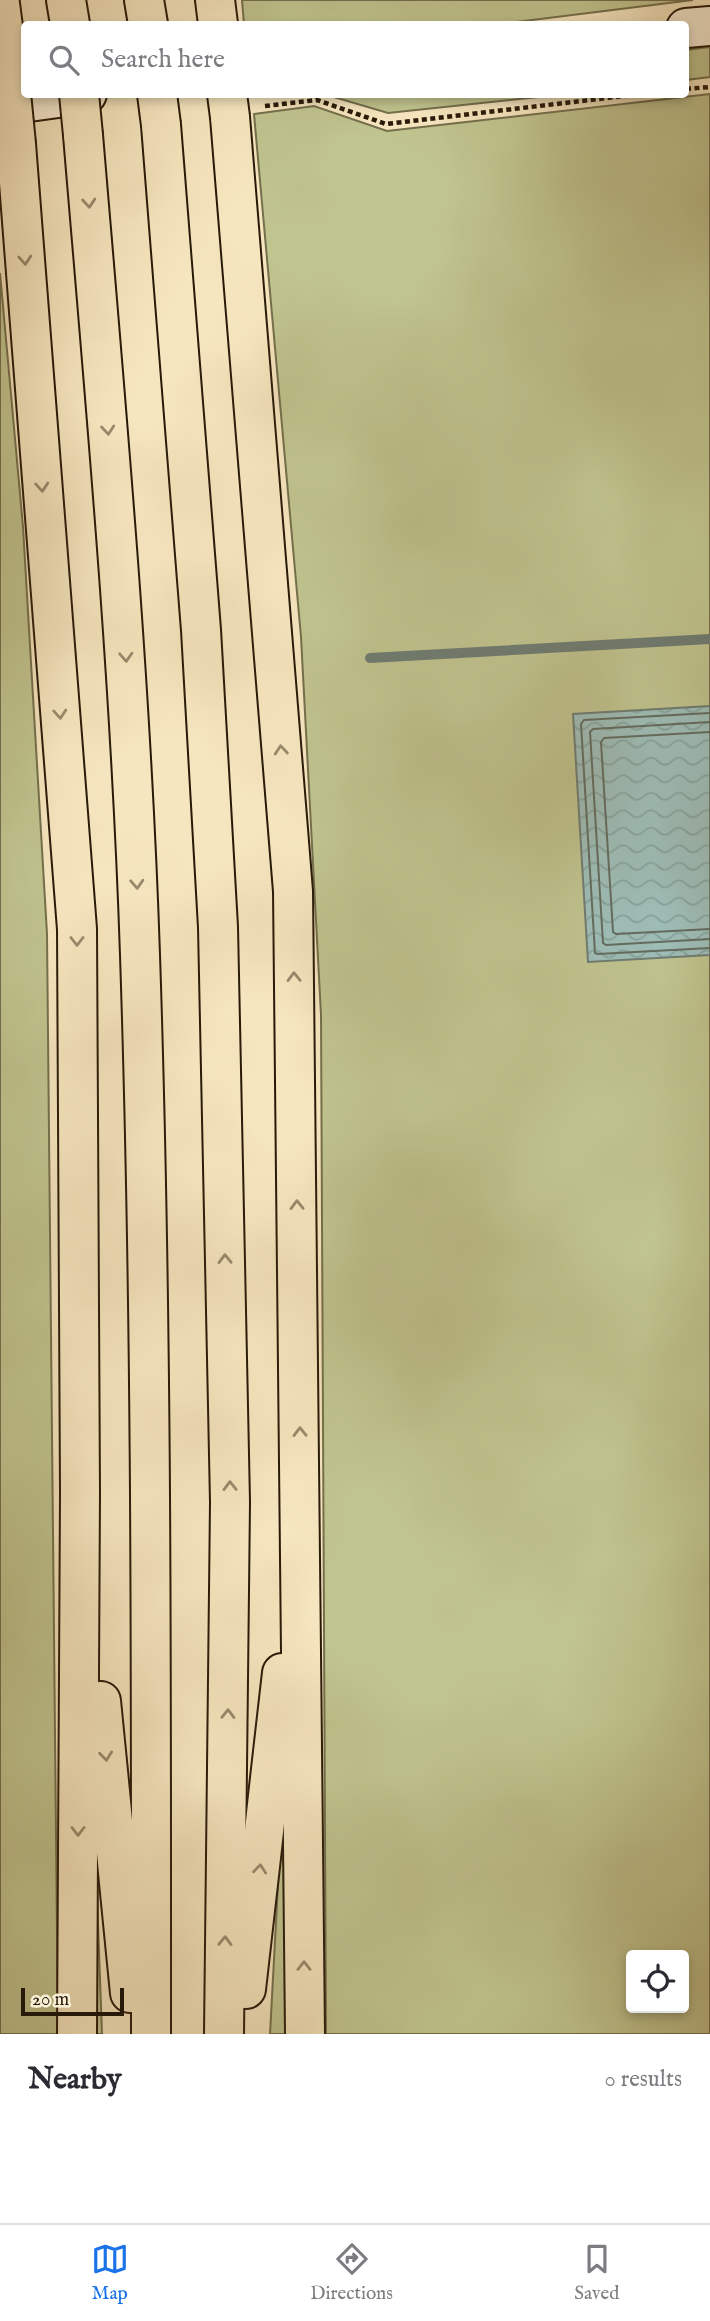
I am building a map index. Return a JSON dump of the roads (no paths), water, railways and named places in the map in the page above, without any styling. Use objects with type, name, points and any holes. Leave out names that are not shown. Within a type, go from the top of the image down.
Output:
[{"type":"highway","points":[[66,0],[70,21]]},
{"type":"highway","points":[[144,0],[148,21]]},
{"type":"highway","points":[[215,0],[218,21]]},
{"type":"highway","points":[[0,4],[5,90],[16,144],[76,929],[80,1493],[77,2034]]},
{"type":"highway","points":[[79,98],[125,630],[141,954],[152,1490],[151,2034]]},
{"type":"highway","points":[[240,106],[293,891],[305,2034]]},
{"type":"highway","points":[[159,110],[201,630],[218,927],[230,1502],[224,2034]]},
{"type":"highway","points":[[80,1493],[134,2034]]},
{"type":"highway","points":[[241,2034],[301,1500]]},
{"type":"main road","points":[[689,28],[710,26]]},
{"type":"water","points":[[710,706],[710,955],[588,962],[573,714]]},
{"type":"waterway","points":[[370,658],[710,639]]}]
